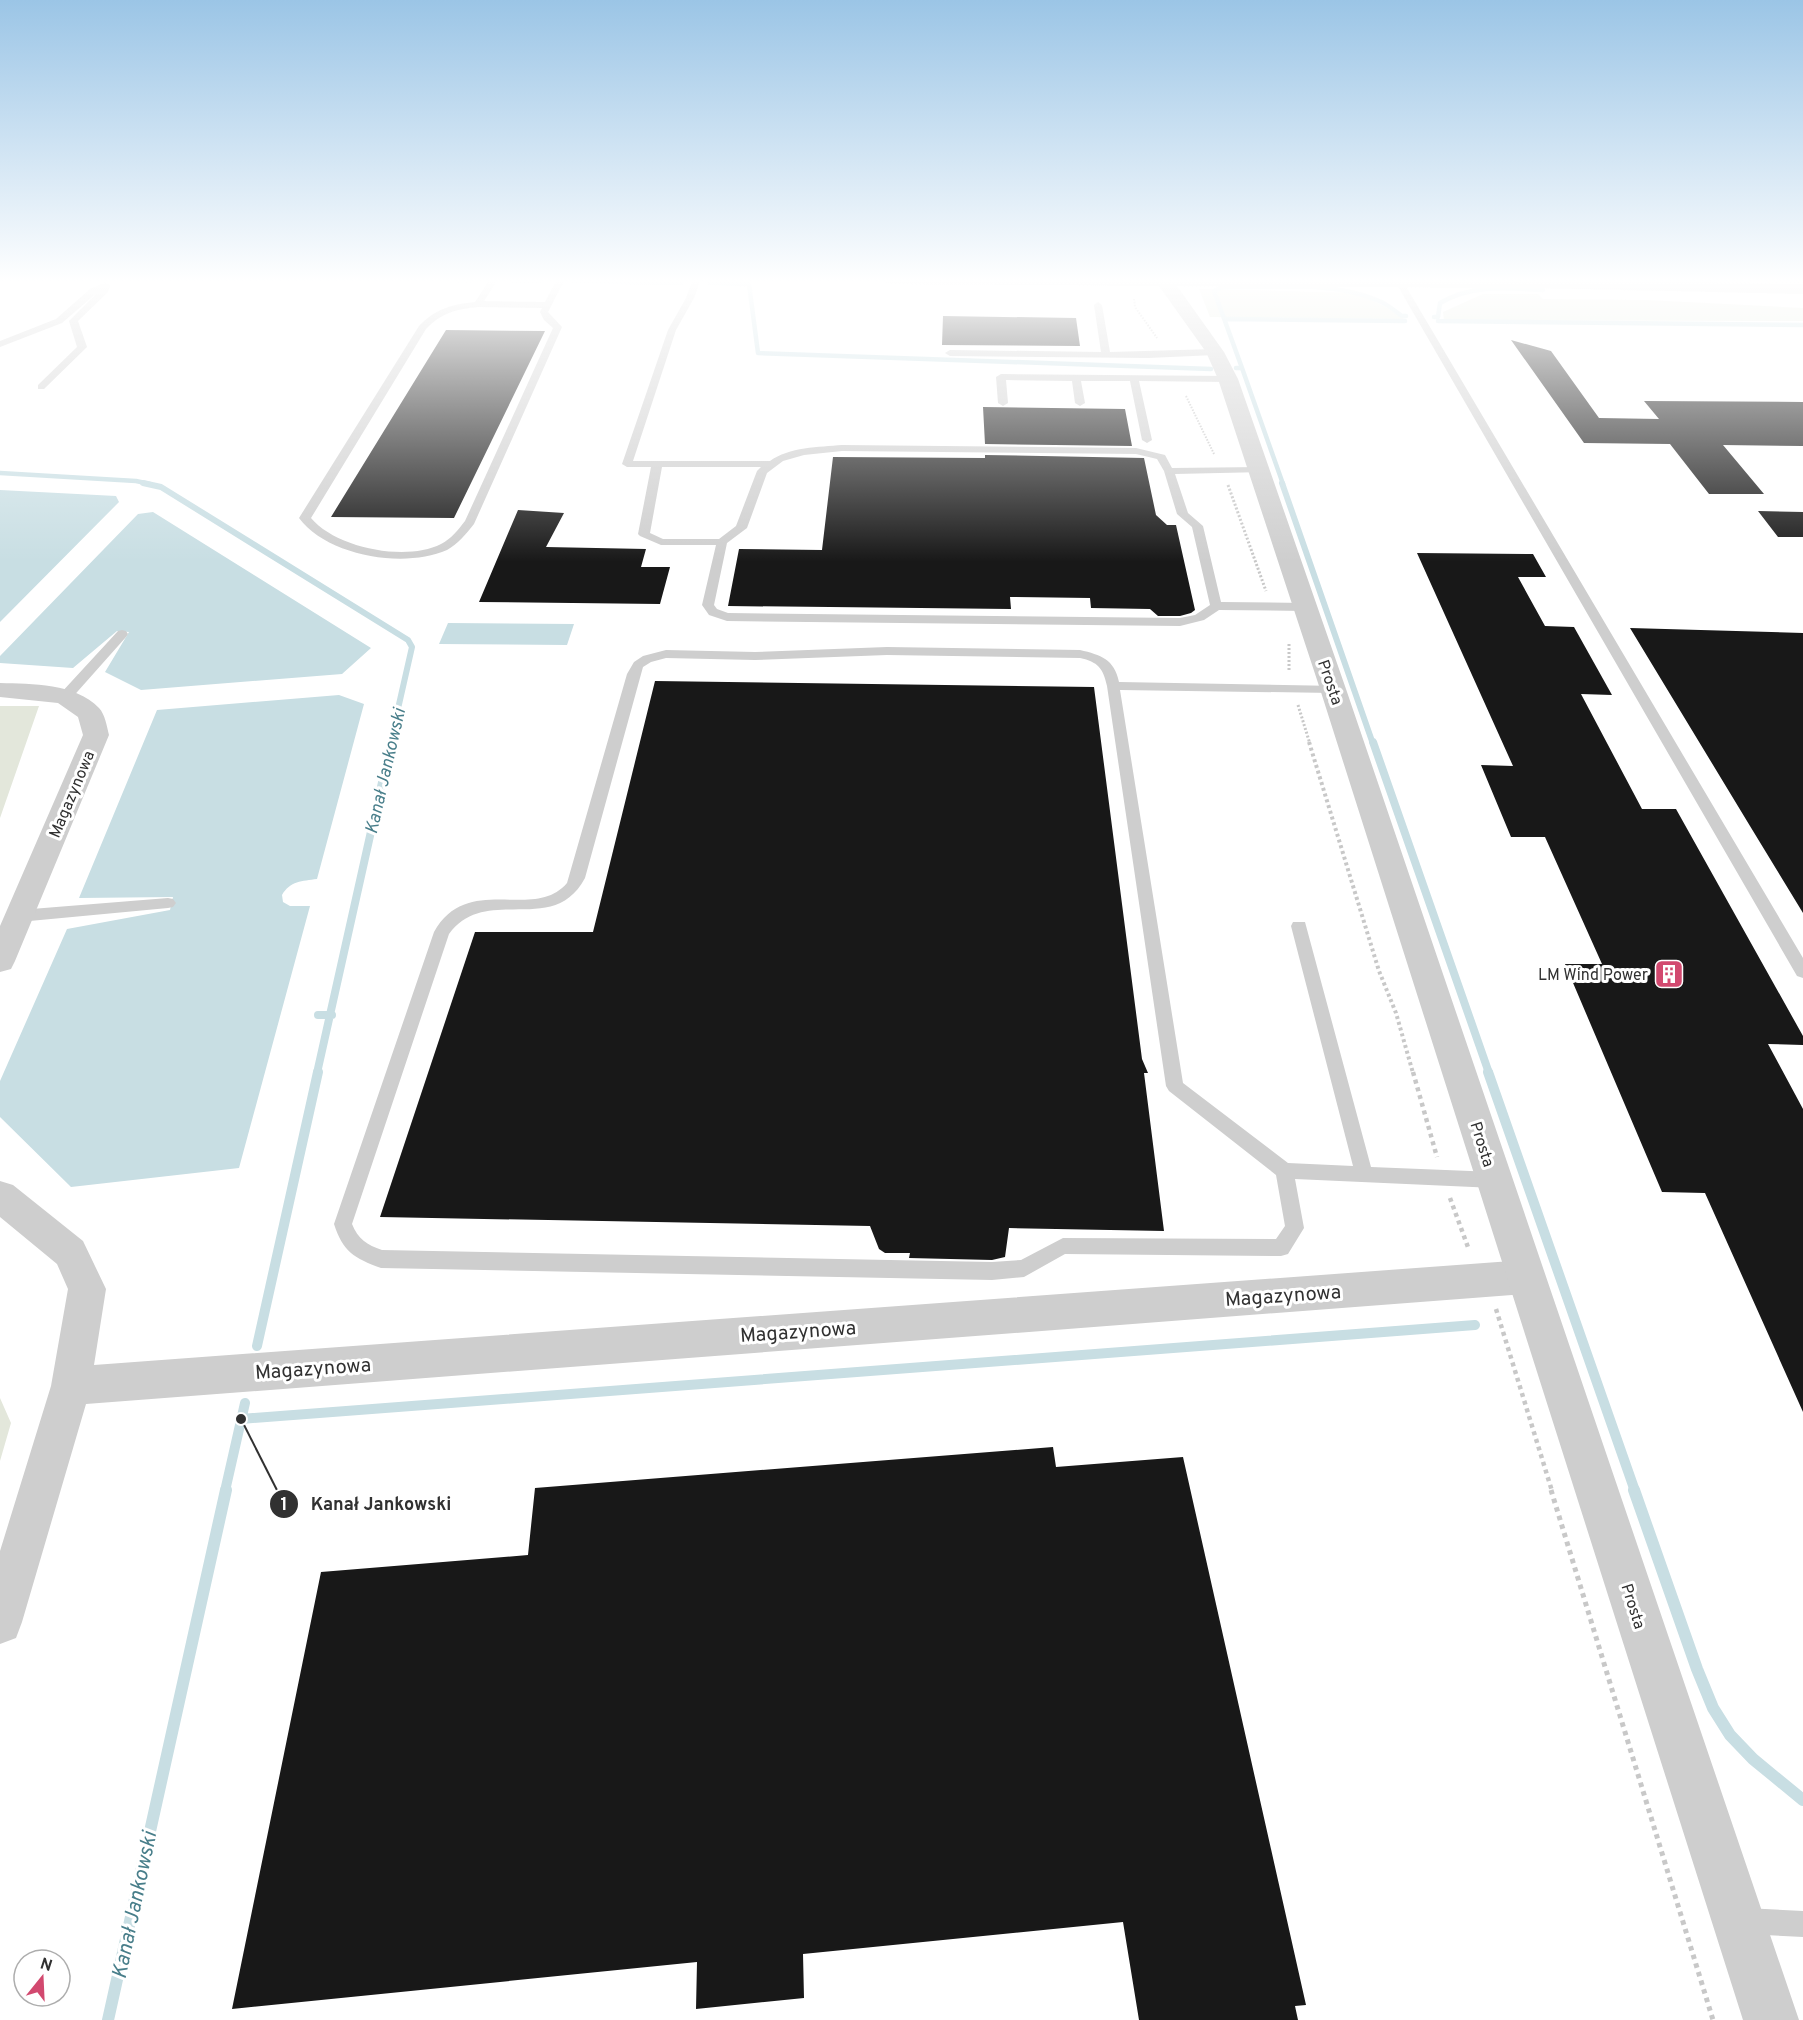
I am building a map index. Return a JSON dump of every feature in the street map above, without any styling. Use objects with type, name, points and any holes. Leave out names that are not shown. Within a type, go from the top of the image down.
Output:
[{"type":"street","name":"Prosta","points":[[1225,373],[1260,470],[1289,606],[1333,689],[1770,2020]]},
{"type":"street","name":"Magazynowa","points":[[0,690],[65,697],[90,713],[96,735],[0,961]]},
{"type":"street","points":[[0,1197],[70,1253],[87,1289],[71,1386],[0,1622]]},
{"type":"street","name":"Magazynowa","points":[[71,1386],[1525,1276]]},
{"type":"lane","points":[[41,387],[55,373]]},
{"type":"lane","points":[[394,373],[304,518],[309,527],[318,535],[346,546],[416,554],[436,550],[461,535],[470,522],[537,373]]},
{"type":"lane","points":[[657,373],[627,464],[772,464]]},
{"type":"lane","points":[[1003,403],[1002,377],[1179,379],[1198,373]]},
{"type":"lane","points":[[1453,373],[1803,972]]},
{"type":"lane","points":[[1076,378],[1080,403]]},
{"type":"lane","points":[[1134,378],[1147,440]]},
{"type":"lane","points":[[657,464],[644,534],[661,542],[722,542],[741,528],[762,471],[779,459],[803,452],[842,448],[1136,451],[1161,458],[1169,471],[1183,514],[1197,526],[1216,606]]},
{"type":"lane","points":[[1169,471],[1260,470]]},
{"type":"lane","points":[[722,542],[708,605],[713,612],[727,617],[1180,622],[1196,620],[1216,606],[1289,606]]},
{"type":"lane","points":[[65,697],[122,634]]},
{"type":"lane","points":[[1284,1170],[1295,1228],[1281,1248],[1063,1246],[1024,1268],[992,1272],[381,1259],[360,1251],[348,1241],[344,1224],[442,932],[448,921],[467,908],[483,905],[549,903],[559,899],[573,887],[633,674],[638,665],[647,659],[666,654],[754,656],[887,651],[1080,654],[1100,658],[1110,668],[1175,1086],[1284,1170],[1495,1180]]},
{"type":"lane","points":[[1113,686],[1333,689]]},
{"type":"lane","points":[[19,916],[168,903]]},
{"type":"lane","points":[[1299,926],[1364,1174]]},
{"type":"lane","points":[[1738,1921],[1803,1924]]},
{"type":"path","points":[[1179,379],[1207,442],[1289,606],[1288,670],[1293,688],[1378,971],[1396,1013],[1443,1177],[1464,1240],[1500,1317],[1713,2020]]},
{"type":"shaded area","points":[[0,490],[116,496],[119,502],[0,622]]},
{"type":"shaded area","points":[[153,512],[371,648],[342,674],[141,690],[105,672],[129,632],[117,631],[73,668],[0,663],[0,656],[138,514]]},
{"type":"shaded area","points":[[448,623],[574,624],[567,645],[439,644]]},
{"type":"shaded area","points":[[339,695],[364,704],[317,879],[293,884],[282,895],[283,902],[290,906],[310,906],[239,1168],[71,1187],[0,1117],[0,1081],[67,929],[170,910],[173,897],[79,898],[157,710]]},
{"type":"shaded area","points":[[0,706],[39,706],[0,818]]},
{"type":"shaded area","points":[[0,1398],[11,1423],[0,1461]]},
{"type":"building","points":[[419,373],[524,373],[454,518],[331,517]]},
{"type":"building","points":[[1535,373],[1567,373],[1599,418],[1659,419],[1644,401],[1803,402],[1803,446],[1723,445],[1764,494],[1709,494],[1670,444],[1584,443]]},
{"type":"building","points":[[983,407],[1125,409],[1132,446],[985,444]]},
{"type":"building","points":[[985,455],[1144,458],[1156,515],[1167,525],[1176,525],[1195,610],[1180,616],[1158,616],[1150,609],[1091,608],[1090,598],[1010,597],[1011,609],[728,606],[739,549],[822,550],[833,457],[985,458]]},
{"type":"building","points":[[518,510],[564,513],[546,547],[646,549],[641,567],[670,567],[660,604],[479,602]]},
{"type":"building","points":[[1758,511],[1803,512],[1803,537],[1778,537]]},
{"type":"building","name":"LM Wind Power","points":[[1417,553],[1533,554],[1546,577],[1518,577],[1545,626],[1574,627],[1612,695],[1581,694],[1642,809],[1676,809],[1803,1036],[1803,1045],[1768,1044],[1803,1109],[1803,1412],[1705,1193],[1662,1192],[1565,964],[1602,964],[1545,837],[1511,837],[1481,765],[1513,766]]},
{"type":"building","points":[[1630,628],[1803,633],[1803,913],[1750,826]]},
{"type":"building","points":[[655,681],[1094,687],[1142,1059],[1148,1073],[1144,1073],[1164,1231],[1009,1228],[1005,1257],[992,1260],[909,1258],[910,1253],[885,1253],[879,1249],[870,1226],[380,1217],[475,932],[593,932]]},
{"type":"building","points":[[1053,1447],[1056,1467],[1183,1457],[1306,2005],[1295,2006],[1298,2020],[1139,2020],[1123,1922],[803,1954],[804,1998],[696,2009],[697,1962],[232,2009],[321,1572],[528,1555],[535,1488]]},
{"type":"waterway","points":[[1244,373],[1283,484]]},
{"type":"waterway","name":"Kanał Jankowski","points":[[0,473],[136,481],[150,484]]},
{"type":"waterway","name":"Kanał Jankowski","points":[[143,483],[161,487],[408,640],[412,647],[390,744]]},
{"type":"waterway","points":[[1282,483],[1373,744]]},
{"type":"waterway","name":"Kanał Jankowski","points":[[330,1015],[391,742]]},
{"type":"waterway","points":[[1373,742],[1489,1073]]},
{"type":"waterway","points":[[318,1015],[330,1015]]},
{"type":"waterway","name":"Kanał Jankowski","points":[[317,1073],[330,1015]]},
{"type":"waterway","name":"Kanał Jankowski","points":[[257,1346],[318,1072]]},
{"type":"waterway","points":[[1488,1072],[1635,1491]]},
{"type":"waterway","points":[[241,1419],[1475,1325]]},
{"type":"waterway","name":"Kanał Jankowski","points":[[241,1419],[245,1403]]},
{"type":"waterway","name":"Kanał Jankowski","points":[[225,1491],[241,1419]]},
{"type":"waterway","name":"Kanał Jankowski","points":[[108,2020],[226,1490]]},
{"type":"waterway","points":[[1634,1490],[1713,1708],[1730,1735],[1753,1759],[1803,1800]]},
{"type":"place","name":"LM Wind Power","points":[[1669,974]]},
{"type":"place","name":"Kanał Jankowski","points":[[241,1419]]}]
